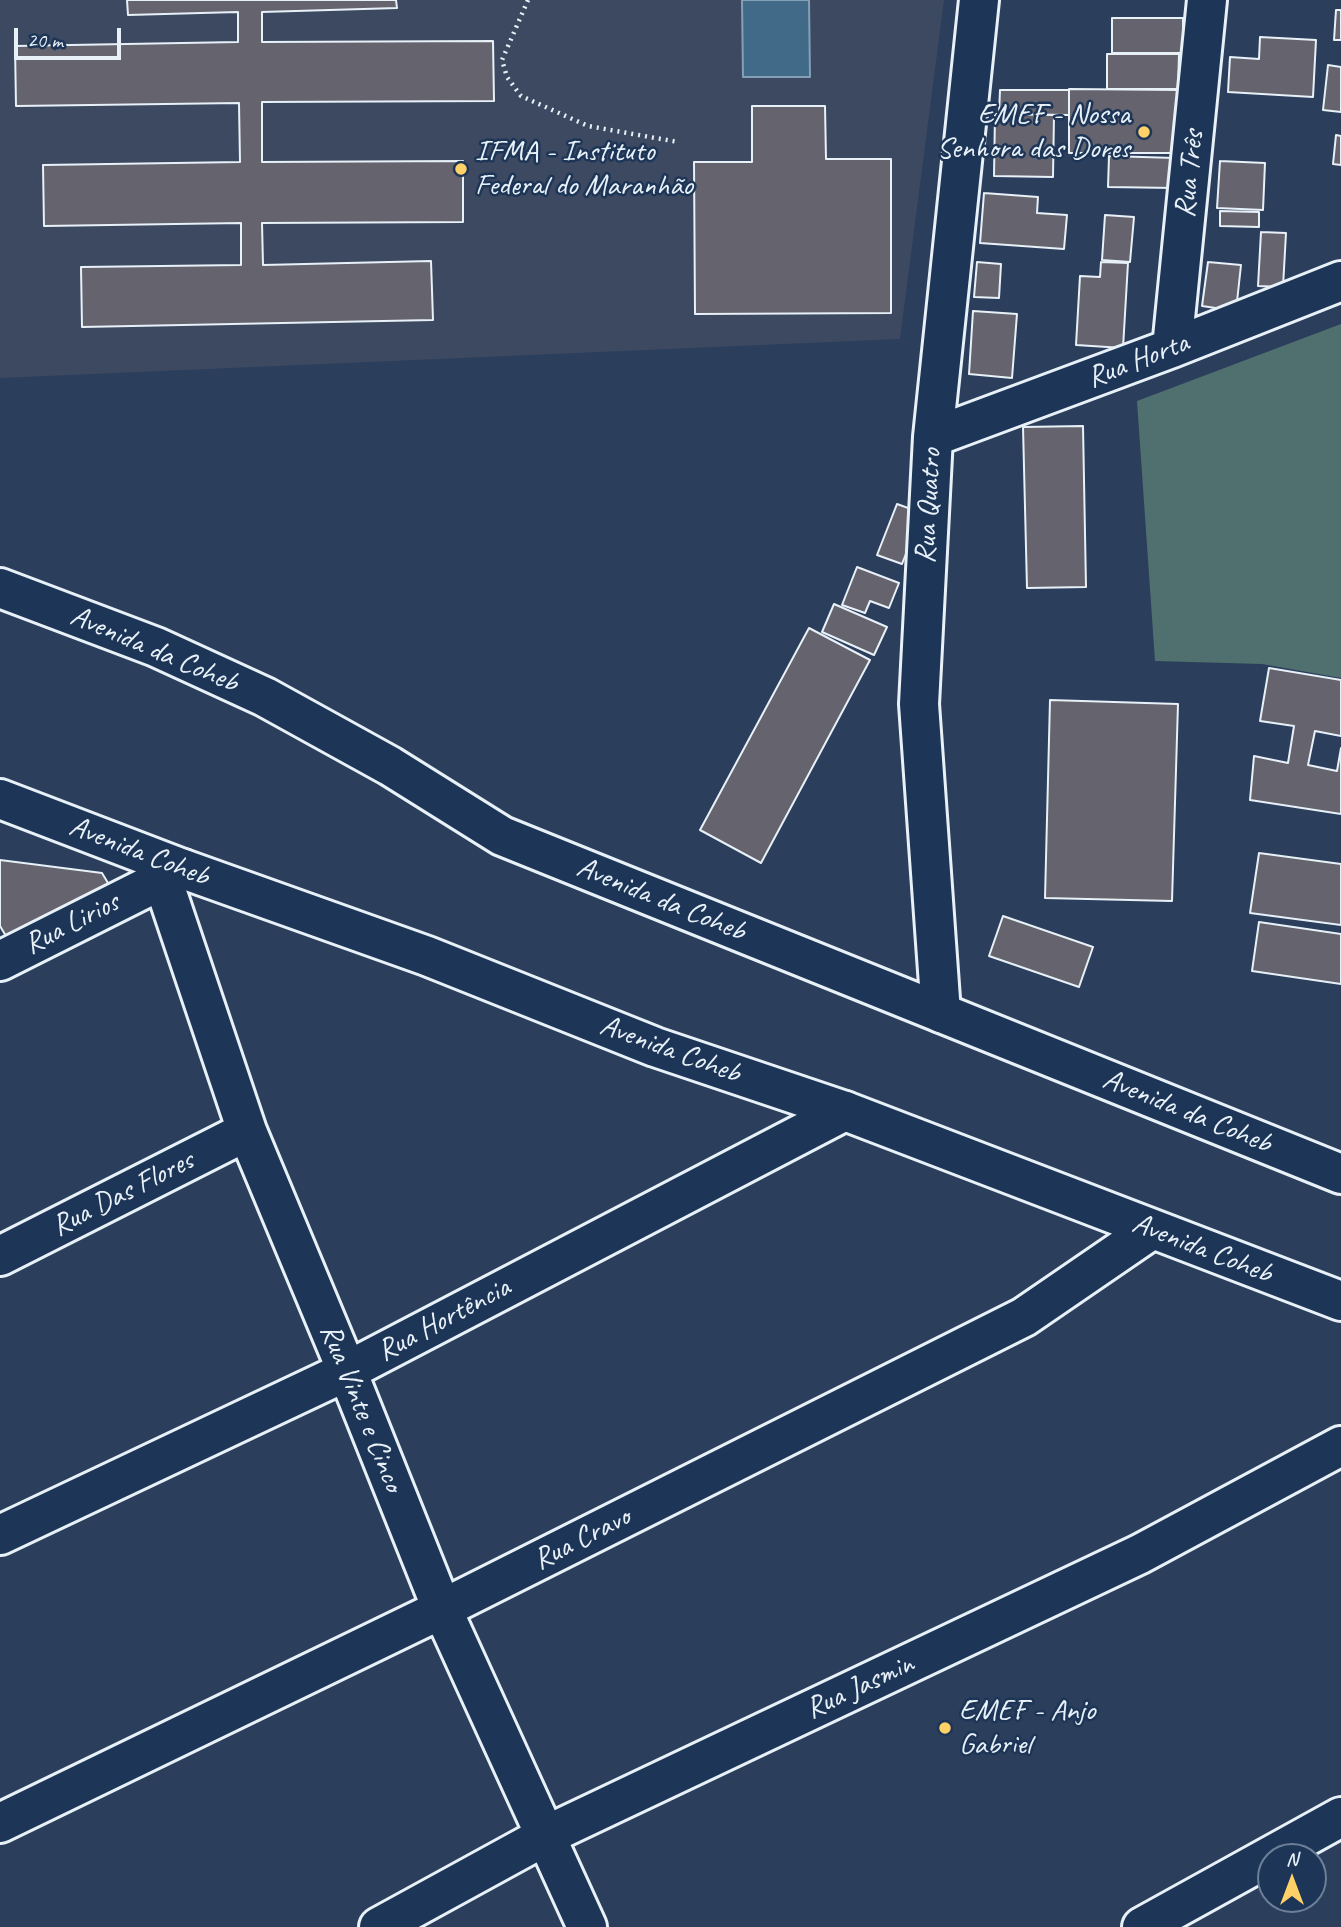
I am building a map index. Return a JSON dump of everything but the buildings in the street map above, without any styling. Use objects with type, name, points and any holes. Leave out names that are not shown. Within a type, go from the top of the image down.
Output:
[{"type":"street","name":"Rua Quatro","points":[[941,1013],[919,704],[933,437],[979,0]]},
{"type":"street","name":"Rua Três","points":[[1172,348],[1208,0]]},
{"type":"street","name":"Rua Horta","points":[[933,437],[1172,348],[1341,281]]},
{"type":"street","name":"Avenida da Coheb","points":[[0,588],[156,647],[264,697],[390,766],[502,836],[1341,1174]]},
{"type":"street","name":"Avenida Coheb","points":[[0,799],[172,874],[427,956],[655,1047],[845,1111],[1341,1301]]},
{"type":"street","name":"Rua Lirios","points":[[0,961],[172,874]]},
{"type":"street","name":"Rua Vinte e Cinco","points":[[172,874],[247,1131],[442,1609],[587,1927]]},
{"type":"street","name":"Rua Hortência","points":[[0,1535],[347,1371],[845,1111]]},
{"type":"street","name":"Rua Das Flores","points":[[0,1256],[247,1131]]},
{"type":"street","name":"Rua Cravo","points":[[0,1823],[442,1609],[1024,1317],[1152,1230]]},
{"type":"street","name":"Rua Jasmin","points":[[380,1927],[547,1835],[1140,1554],[1341,1446]]},
{"type":"street","points":[[1142,1927],[1341,1817]]},
{"type":"path","points":[[528,0],[502,60],[507,77],[522,96],[588,126],[678,142]]},
{"type":"shaded area","name":"IFMA - Instituto Federal do Maranhão","points":[[0,0],[944,0],[900,339],[0,378]]},
{"type":"shaded area","points":[[742,0],[809,0],[810,77],[743,77]]},
{"type":"green space","points":[[1341,324],[1341,678],[1262,664],[1155,661],[1137,401]]},
{"type":"place","name":"EMEF - Nossa Senhora das Dores","points":[[1144,132]]},
{"type":"place","name":"IFMA - Instituto Federal do Maranhão","points":[[461,169]]},
{"type":"place","name":"EMEF - Anjo Gabriel","points":[[945,1728]]}]
